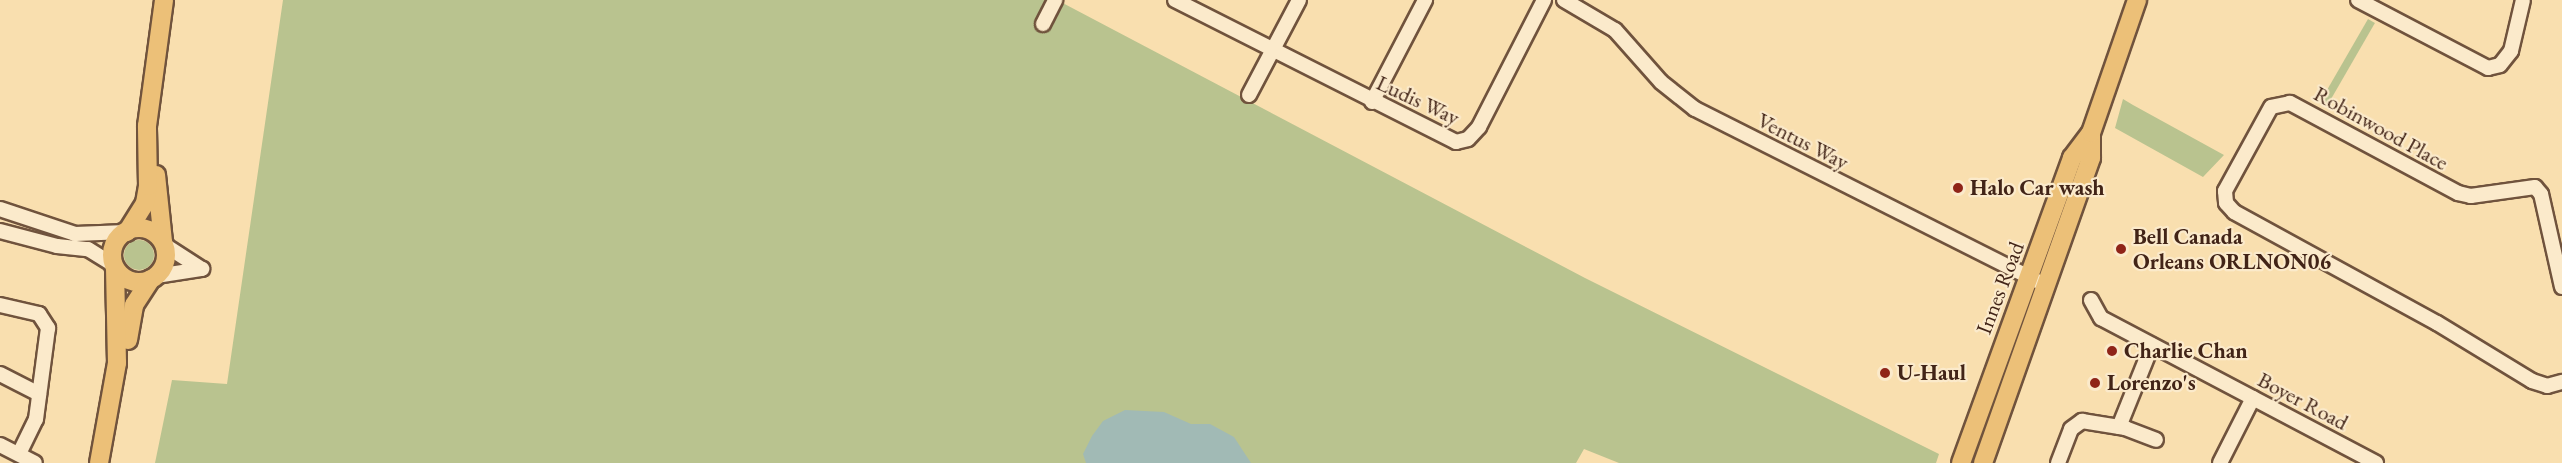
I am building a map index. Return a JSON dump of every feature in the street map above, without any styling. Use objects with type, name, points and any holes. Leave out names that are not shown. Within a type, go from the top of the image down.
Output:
[{"type":"main road","points":[[116,379],[119,317],[114,248],[145,203],[149,110],[164,0]]},
{"type":"main road","name":"Innes Road","points":[[1960,463],[2072,158],[2091,133],[2136,0]]},
{"type":"main road","points":[[99,463],[116,379],[135,305],[165,263],[149,110]]},
{"type":"main road","name":"Innes Road","points":[[1983,463],[2091,158],[2091,133]]},
{"type":"main road","points":[[126,232],[150,231],[163,243]]},
{"type":"main road","points":[[115,266],[127,279],[153,278]]},
{"type":"street","points":[[1043,24],[1054,0]]},
{"type":"street","name":"Ludis Way","points":[[1174,0],[1445,139],[1466,140],[1481,124],[1544,0]]},
{"type":"street","points":[[1249,95],[1299,0]]},
{"type":"street","points":[[1372,102],[1425,0]]},
{"type":"street","name":"Ventus Way","points":[[1564,0],[1615,30],[1661,82],[1695,109],[2047,287]]},
{"type":"street","points":[[2358,0],[2488,68],[2500,65],[2511,51],[2523,0]]},
{"type":"street","name":"Robinwood Place","points":[[2562,287],[2541,195],[2535,187],[2471,196],[2458,193],[2290,103],[2271,107],[2225,191],[2226,203],[2234,212],[2437,323],[2522,375],[2547,386],[2562,382]]},
{"type":"street","points":[[0,209],[75,234],[126,232]]},
{"type":"street","points":[[0,231],[57,246],[88,249],[115,266]]},
{"type":"street","points":[[153,278],[202,269],[163,243]]},
{"type":"street","name":"Boyer Road","points":[[2091,300],[2101,318],[2376,463]]},
{"type":"street","points":[[0,305],[34,313],[46,321],[48,330],[34,424],[19,454]]},
{"type":"street","points":[[2119,427],[2152,345]]},
{"type":"street","points":[[0,374],[39,394]]},
{"type":"street","points":[[2220,463],[2253,398]]},
{"type":"street","points":[[2058,463],[2076,424],[2090,420],[2156,440]]},
{"type":"street","points":[[0,445],[35,463]]},
{"type":"green space","points":[[283,0],[1057,0],[1585,278],[1939,454],[1936,463],[1619,463],[1584,449],[1576,463],[155,463],[172,380],[227,384]]},
{"type":"green space","points":[[2368,19],[2375,23],[2326,107],[2320,103]]},
{"type":"green space","points":[[2123,99],[2224,155],[2203,177],[2115,128]]},
{"type":"green space","points":[[139,240],[145,241],[153,249],[153,261],[145,269],[139,270],[133,269],[125,261],[124,255],[125,249],[133,241]]},
{"type":"water","points":[[1125,410],[1164,412],[1191,424],[1210,424],[1234,437],[1251,463],[1086,463],[1083,454],[1103,421]]},
{"type":"place","name":"Halo Car wash","points":[[1958,188]]},
{"type":"place","name":"Bell Canada Orleans ORLNON06","points":[[2121,249]]},
{"type":"place","name":"Charlie Chan","points":[[2112,351]]},
{"type":"place","name":"U-Haul","points":[[1885,373]]},
{"type":"place","name":"Lorenzo's","points":[[2095,383]]}]
